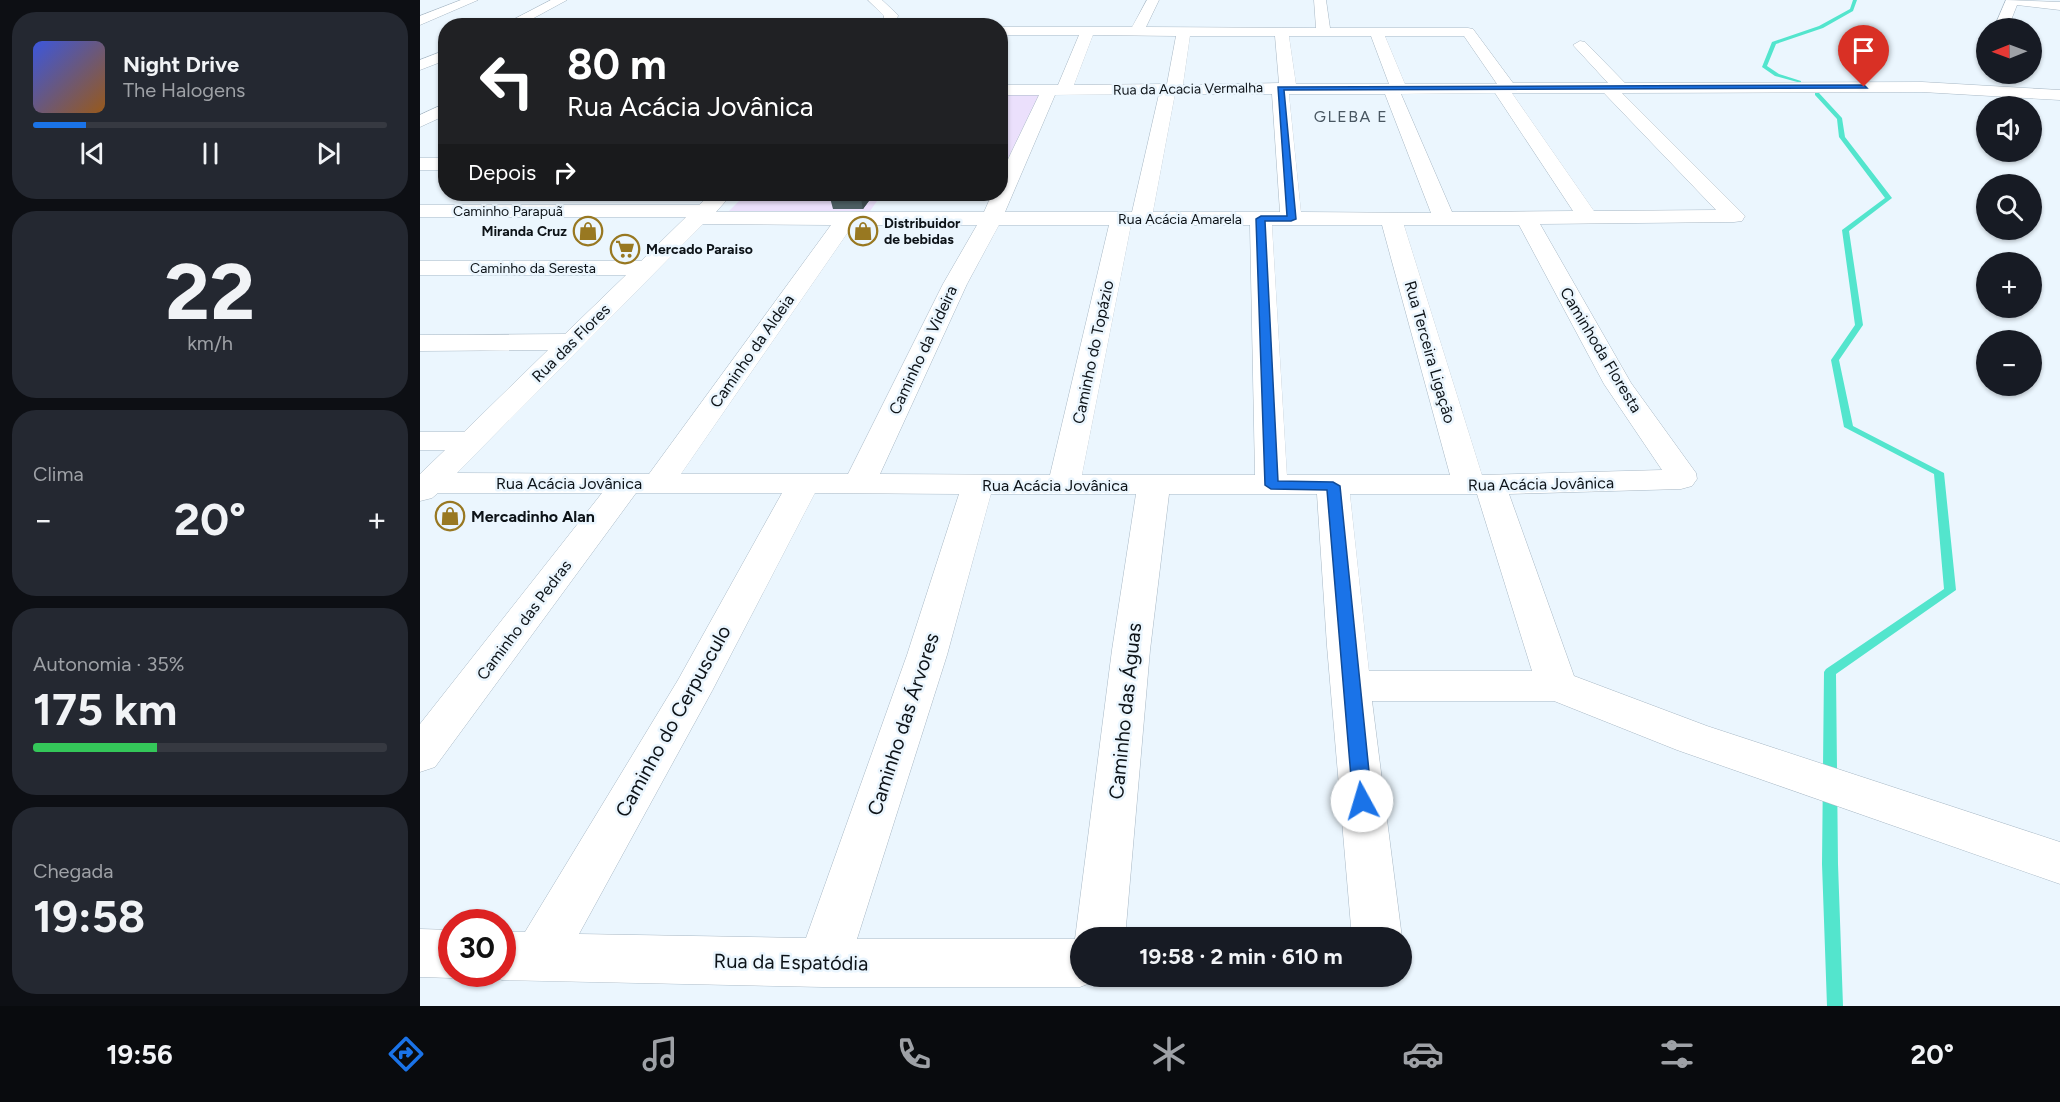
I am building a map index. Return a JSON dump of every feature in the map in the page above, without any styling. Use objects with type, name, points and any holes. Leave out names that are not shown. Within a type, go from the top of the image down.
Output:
[{"type":"street","points":[[442,18],[472,0]]},
{"type":"street","points":[[524,18],[561,0]]},
{"type":"street","points":[[874,0],[891,15],[890,18]]},
{"type":"street","points":[[1137,31],[1153,0]]},
{"type":"street","points":[[1320,0],[1323,32]]},
{"type":"street","points":[[2005,18],[2013,0],[2060,6]]},
{"type":"street","points":[[423,29],[438,20]]},
{"type":"street","points":[[1008,31],[1468,32],[1587,217]]},
{"type":"street","name":"Caminho da Videira","points":[[1008,186],[1088,32]]},
{"type":"street","name":"Caminho do Topázio","points":[[1064,485],[1131,219],[1171,89],[1184,32]]},
{"type":"street","points":[[1281,32],[1291,219]]},
{"type":"street","points":[[1376,32],[1444,219]]},
{"type":"street","points":[[1580,45],[1615,88]]},
{"type":"street","points":[[420,65],[438,57]]},
{"type":"street","name":"Rua da Acacia Vermalha","points":[[1008,90],[1615,88],[1980,83],[2060,95]]},
{"type":"street","name":"Rua Acácia Amarela","points":[[708,208],[846,219],[1444,219],[1734,216],[1615,88]]},
{"type":"street","points":[[420,122],[438,112]]},
{"type":"street","points":[[420,122],[438,123]]},
{"type":"street","points":[[420,164],[438,164]]},
{"type":"street","name":"Caminho da Videira","points":[[859,485],[955,284],[1000,201]]},
{"type":"street","name":"Caminho Parapuã","points":[[420,211],[708,208]]},
{"type":"street","name":"Rua das Flores","points":[[425,487],[708,208]]},
{"type":"street","name":"Rua Terceira Ligação","points":[[1392,218],[1480,485],[1557,686]]},
{"type":"street","name":"Caminhoda Floresta","points":[[1526,218],[1618,384],[1680,473],[1681,479]]},
{"type":"street","name":"Caminho da Aldeia","points":[[643,483],[846,219]]},
{"type":"street","points":[[1261,219],[1271,485]]},
{"type":"street","name":"Caminho da Seresta","points":[[420,268],[647,268]]},
{"type":"street","points":[[420,343],[572,342]]},
{"type":"street","points":[[420,441],[471,441]]},
{"type":"street","name":"Rua Acácia Jovânica","points":[[425,487],[643,483],[1333,486],[1480,485],[1681,479]]},
{"type":"street","name":"Caminho das Pedras","points":[[420,755],[643,483]]},
{"type":"street","name":"Caminho do Cerpusculo","points":[[521,956],[692,691],[804,483]]},
{"type":"street","name":"Caminho das Árvores","points":[[824,963],[927,655],[978,484]]},
{"type":"street","name":"Caminho das Águas","points":[[1101,927],[1131,650],[1154,485]]},
{"type":"street","points":[[1333,486],[1350,686],[1376,927]]},
{"type":"street","points":[[1350,686],[1557,686],[1692,738],[2060,863]]},
{"type":"street","points":[[420,953],[438,954]]},
{"type":"street","name":"Rua da Espatódia","points":[[521,956],[824,963],[1070,963]]},
{"type":"shaded area","points":[[1008,93],[1043,93],[1008,168]]},
{"type":"shaded area","points":[[739,201],[877,201],[870,211],[729,211]]},
{"type":"waterway","points":[[1799,82],[1777,75],[1764,66],[1774,43],[1821,27],[1852,10],[1855,0]]},
{"type":"waterway","points":[[1817,94],[1840,119],[1842,137],[1889,198],[1845,230],[1859,325],[1835,360],[1849,427],[1939,473],[1950,590],[1830,672],[1830,864],[1835,1006]]},
{"type":"place","name":"Miranda Cruz","points":[[588,231]]},
{"type":"place","name":"Distribuidor de bebidas","points":[[863,231]]},
{"type":"place","name":"Mercado Paraiso","points":[[625,249]]},
{"type":"place","name":"Mercadinho Alan","points":[[450,516]]},
{"type":"district","name":"GLEBA E","points":[[1351,116]]},
{"type":"route","points":[[1362,801],[1333,486],[1271,485],[1261,219],[1291,219],[1280,88],[1864,87]]}]
